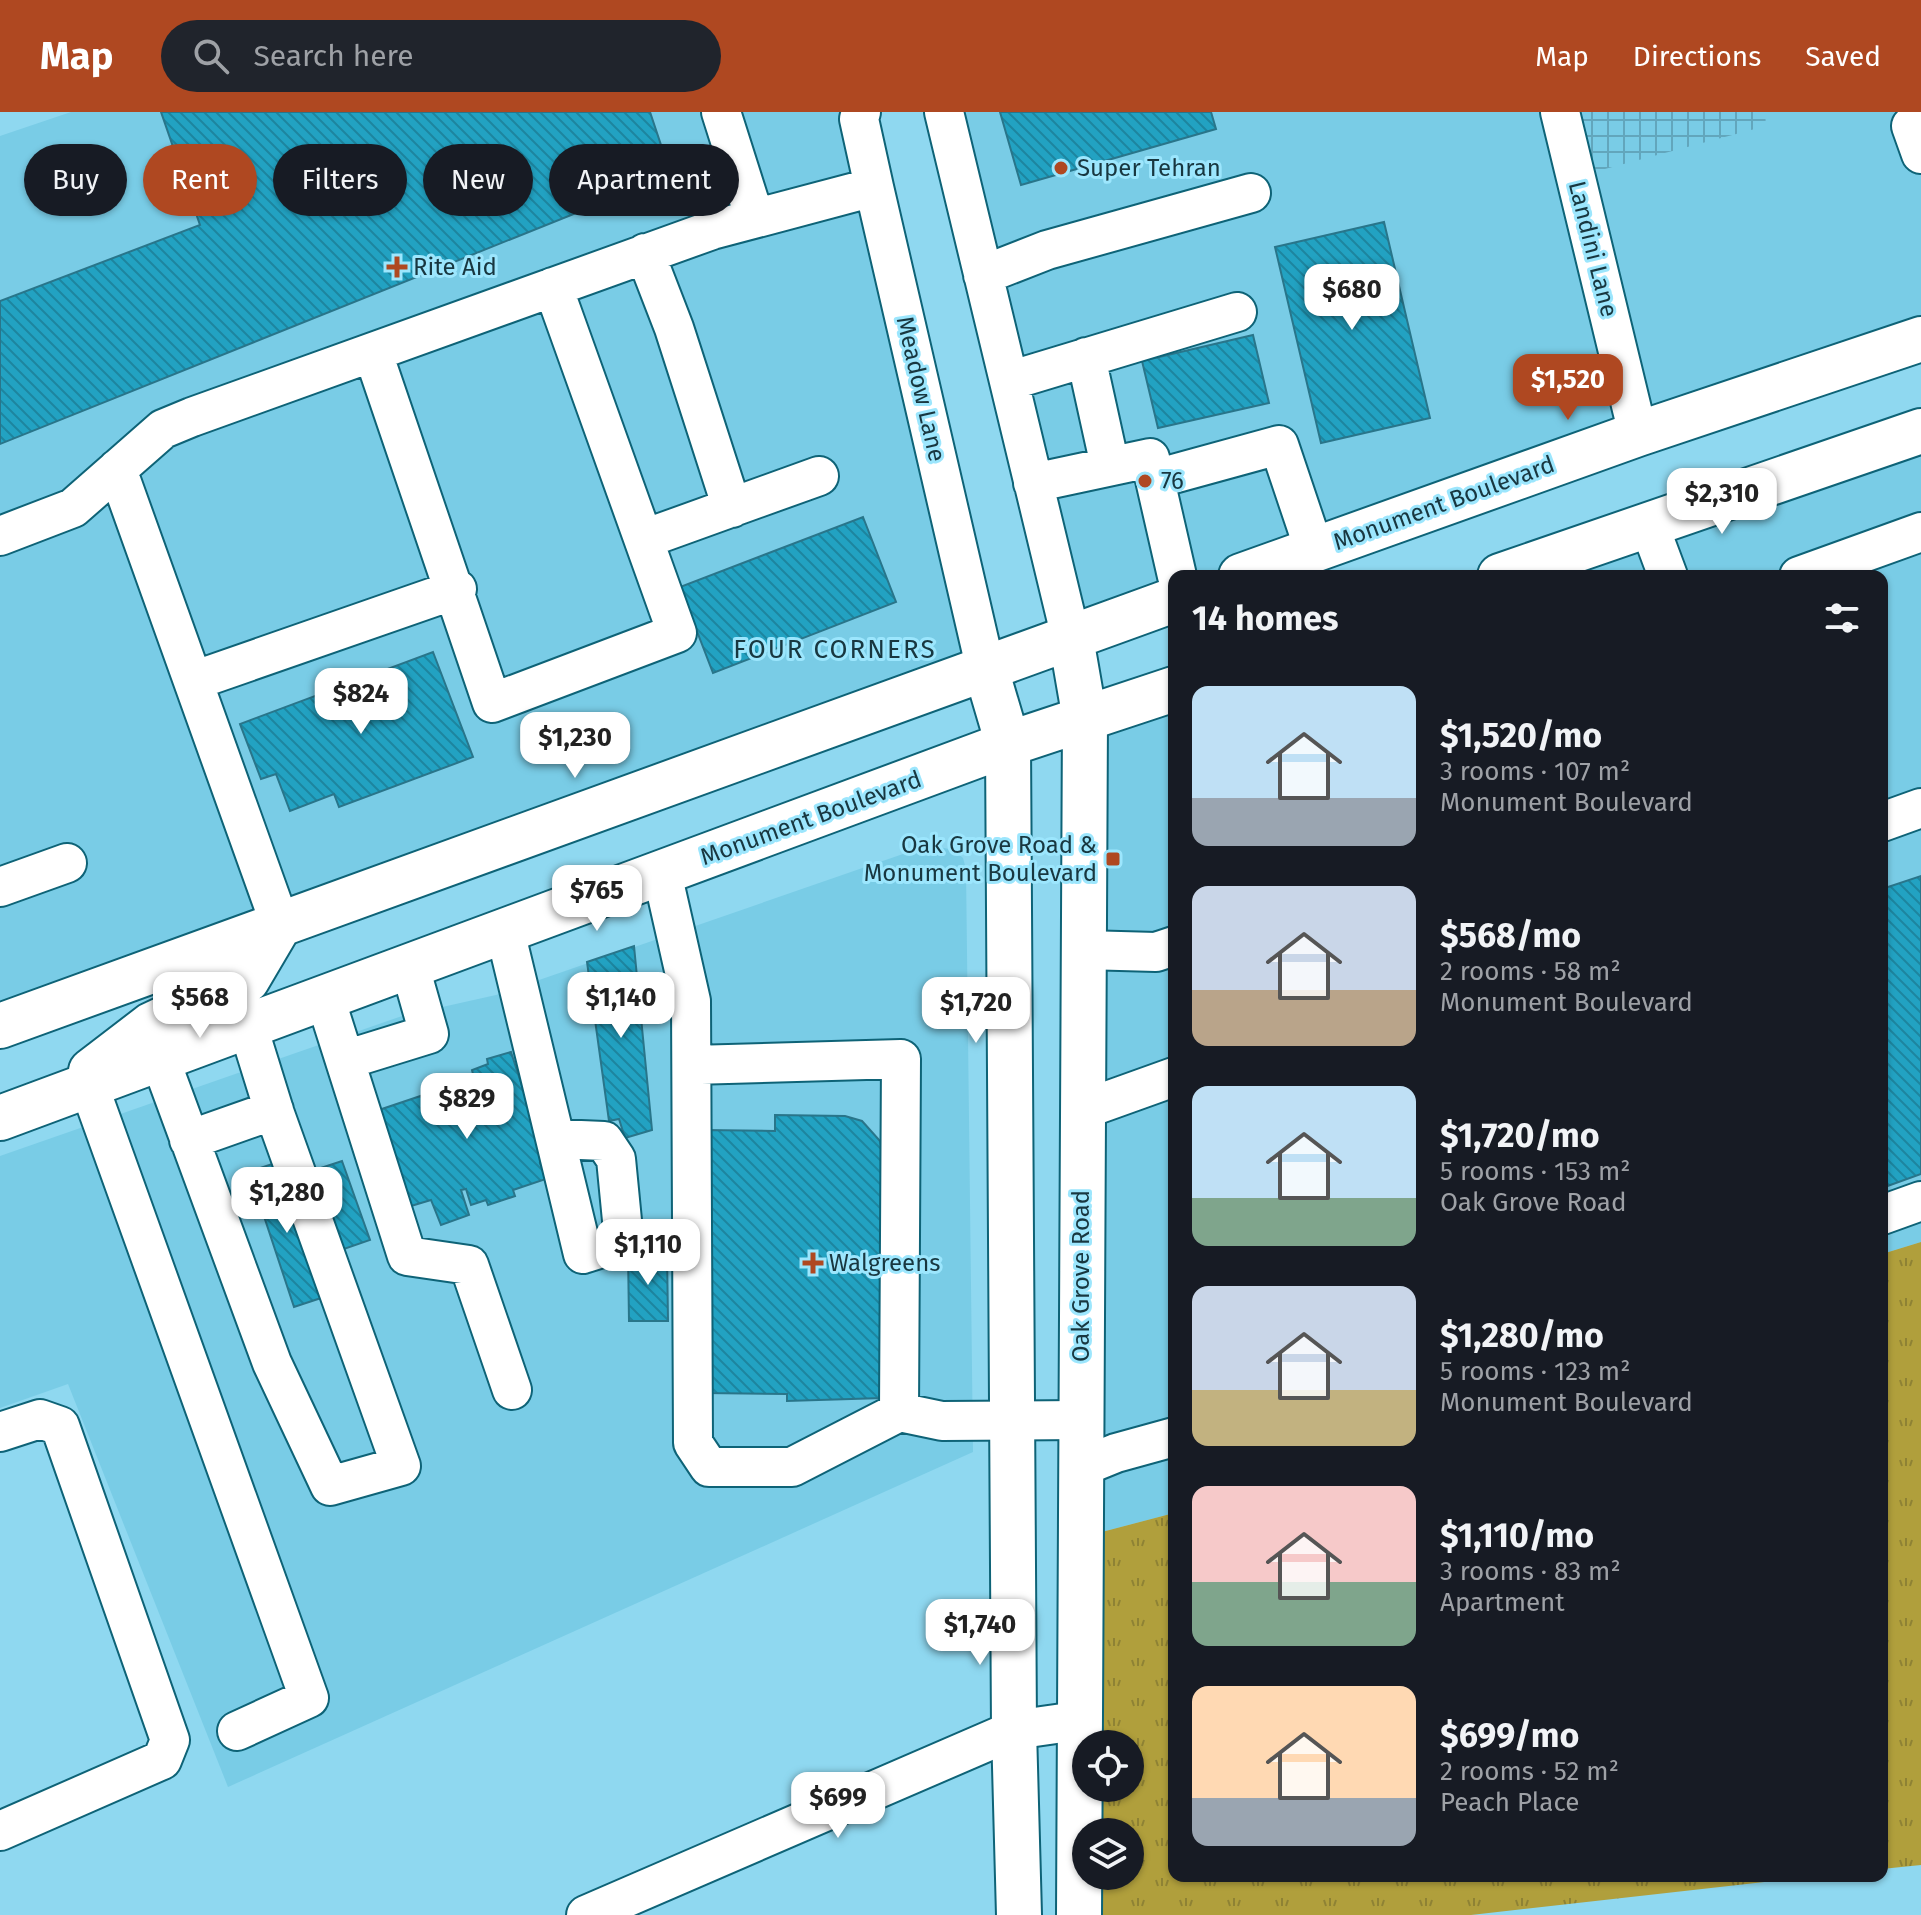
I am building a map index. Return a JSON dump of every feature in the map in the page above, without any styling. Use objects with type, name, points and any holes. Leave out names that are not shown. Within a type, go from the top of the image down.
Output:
[{"type":"main road","name":"Monument Boulevard","points":[[1257,570],[1638,434],[1921,339]]},
{"type":"main road","points":[[1518,570],[1921,431]]},
{"type":"main road","points":[[0,1026],[985,666],[1168,602]]},
{"type":"main road","name":"Oak Grove Road","points":[[1071,638],[1085,719],[1077,1721],[1079,1915]]},
{"type":"main road","points":[[985,666],[1008,744],[1014,1730],[1019,1915]]},
{"type":"main road","name":"Monument Boulevard","points":[[0,1118],[1008,744],[1168,691]]},
{"type":"main road","points":[[71,1092],[151,1025],[247,980],[280,924]]},
{"type":"street","points":[[721,112],[754,216]]},
{"type":"street","name":"Meadow Lane","points":[[861,112],[859,119],[874,187],[985,666]]},
{"type":"street","points":[[944,112],[1071,638]]},
{"type":"street","name":"Landini Lane","points":[[1560,112],[1638,434]]},
{"type":"street","points":[[1921,122],[1911,126],[1921,154]]},
{"type":"street","points":[[0,536],[73,508],[163,429],[645,253],[754,216],[874,187]]},
{"type":"street","points":[[983,275],[1047,250],[1251,193]]},
{"type":"street","points":[[645,253],[674,328],[732,508]]},
{"type":"street","points":[[373,353],[457,589],[492,703],[677,633],[553,287]]},
{"type":"street","points":[[1009,381],[1237,312]]},
{"type":"street","points":[[1086,357],[1110,466]]},
{"type":"street","points":[[1155,479],[1279,445],[1314,549]]},
{"type":"street","points":[[1033,483],[1150,458],[1176,570]]},
{"type":"street","points":[[117,469],[280,924]]},
{"type":"street","points":[[644,539],[819,476]]},
{"type":"street","points":[[1649,525],[1666,570]]},
{"type":"street","points":[[1816,570],[1921,532]]},
{"type":"street","points":[[193,681],[457,589]]},
{"type":"street","points":[[1888,820],[1921,808]]},
{"type":"street","points":[[0,887],[67,863]]},
{"type":"street","points":[[662,873],[691,1001],[693,1443],[709,1467],[792,1467],[899,1412],[942,1421],[1012,1418],[1080,1420]]},
{"type":"street","points":[[505,931],[557,1139]]},
{"type":"street","points":[[1084,950],[1156,952],[1168,948]]},
{"type":"street","points":[[345,1060],[429,1034],[410,967]]},
{"type":"street","points":[[325,998],[407,1256],[469,1265],[512,1390]]},
{"type":"street","points":[[160,1059],[272,1363],[330,1486],[401,1466],[274,1110],[248,1027]]},
{"type":"street","points":[[692,1065],[901,1059],[899,1412]]},
{"type":"street","points":[[1082,1110],[1168,1079]]},
{"type":"street","points":[[71,1092],[309,1698],[237,1731]]},
{"type":"street","points":[[189,1140],[274,1110]]},
{"type":"street","points":[[1888,1213],[1921,1201]]},
{"type":"street","points":[[0,1432],[40,1419],[60,1426],[170,1740],[162,1760],[0,1831]]},
{"type":"street","points":[[1079,1468],[1116,1453],[1168,1439]]},
{"type":"street","points":[[586,1915],[1014,1730],[1077,1721]]},
{"type":"shaded area","points":[[71,112],[861,112],[985,666],[0,1026],[0,136]]},
{"type":"shaded area","points":[[944,112],[1560,112],[1765,126],[1765,112],[1921,112],[1921,339],[1258,570],[1168,570],[1168,580],[1071,638]]},
{"type":"shaded area","points":[[1560,112],[1765,112],[1766,126],[1575,177]]},
{"type":"shaded area","points":[[1921,431],[1921,1242],[1888,1252],[1888,570],[1517,570]]},
{"type":"shaded area","points":[[1168,691],[1168,1515],[1079,1538],[1085,719]]},
{"type":"shaded area","points":[[929,845],[954,850],[963,858],[966,869],[973,1452],[228,1787],[68,1384],[0,1408],[0,1156],[402,1016],[496,995]]},
{"type":"green space","points":[[1921,1242],[1921,1865],[1888,1868],[1888,1252]]},
{"type":"green space","points":[[1168,1515],[1168,1882],[1765,1882],[1471,1915],[1079,1915],[1079,1890],[1144,1890],[1144,1818],[1079,1818],[1079,1802],[1144,1802],[1144,1730],[1079,1730],[1079,1538]]},
{"type":"building","points":[[161,112],[650,112],[661,144],[549,144],[549,216],[569,216],[0,444],[0,301],[200,225],[197,216],[257,216],[257,144],[172,144]]},
{"type":"building","points":[[1000,112],[1211,112],[1216,129],[1021,185]]},
{"type":"building","points":[[1384,222],[1430,418],[1321,443],[1275,247]]},
{"type":"building","points":[[1253,335],[1269,403],[1158,428],[1142,361]]},
{"type":"building","points":[[863,517],[896,602],[713,673],[680,587]]},
{"type":"building","points":[[433,652],[473,757],[339,807],[334,794],[290,811],[276,774],[261,779],[240,724]]},
{"type":"building","points":[[1921,876],[1921,1174],[1888,1186],[1888,887]]},
{"type":"building","points":[[634,946],[652,1130],[625,1138],[619,1119],[609,1121],[587,962]]},
{"type":"building","points":[[511,1052],[546,1160],[540,1163],[546,1179],[513,1190],[515,1196],[488,1205],[486,1200],[471,1205],[466,1189],[461,1190],[469,1215],[441,1225],[431,1200],[411,1206],[379,1110],[474,1078],[472,1070],[488,1064],[487,1059]]},
{"type":"building","points":[[775,1115],[845,1116],[862,1121],[880,1141],[884,1157],[883,1398],[787,1401],[787,1394],[705,1393],[705,1130],[775,1131]]},
{"type":"building","points":[[342,1161],[370,1240],[341,1250],[318,1169]]},
{"type":"building","points":[[272,1164],[283,1171],[324,1297],[294,1307],[252,1180],[257,1169]]},
{"type":"building","points":[[667,1252],[668,1321],[629,1321],[628,1253]]},
{"type":"place","name":"Super Tehran","points":[[1061,168]]},
{"type":"place","name":"Rite Aid","points":[[397,267]]},
{"type":"place","name":"76","points":[[1145,481]]},
{"type":"place","name":"Oak Grove Road & Monument Boulevard","points":[[1113,859]]},
{"type":"place","name":"Walgreens","points":[[813,1263]]},
{"type":"district","name":"FOUR CORNERS","points":[[835,649]]}]
